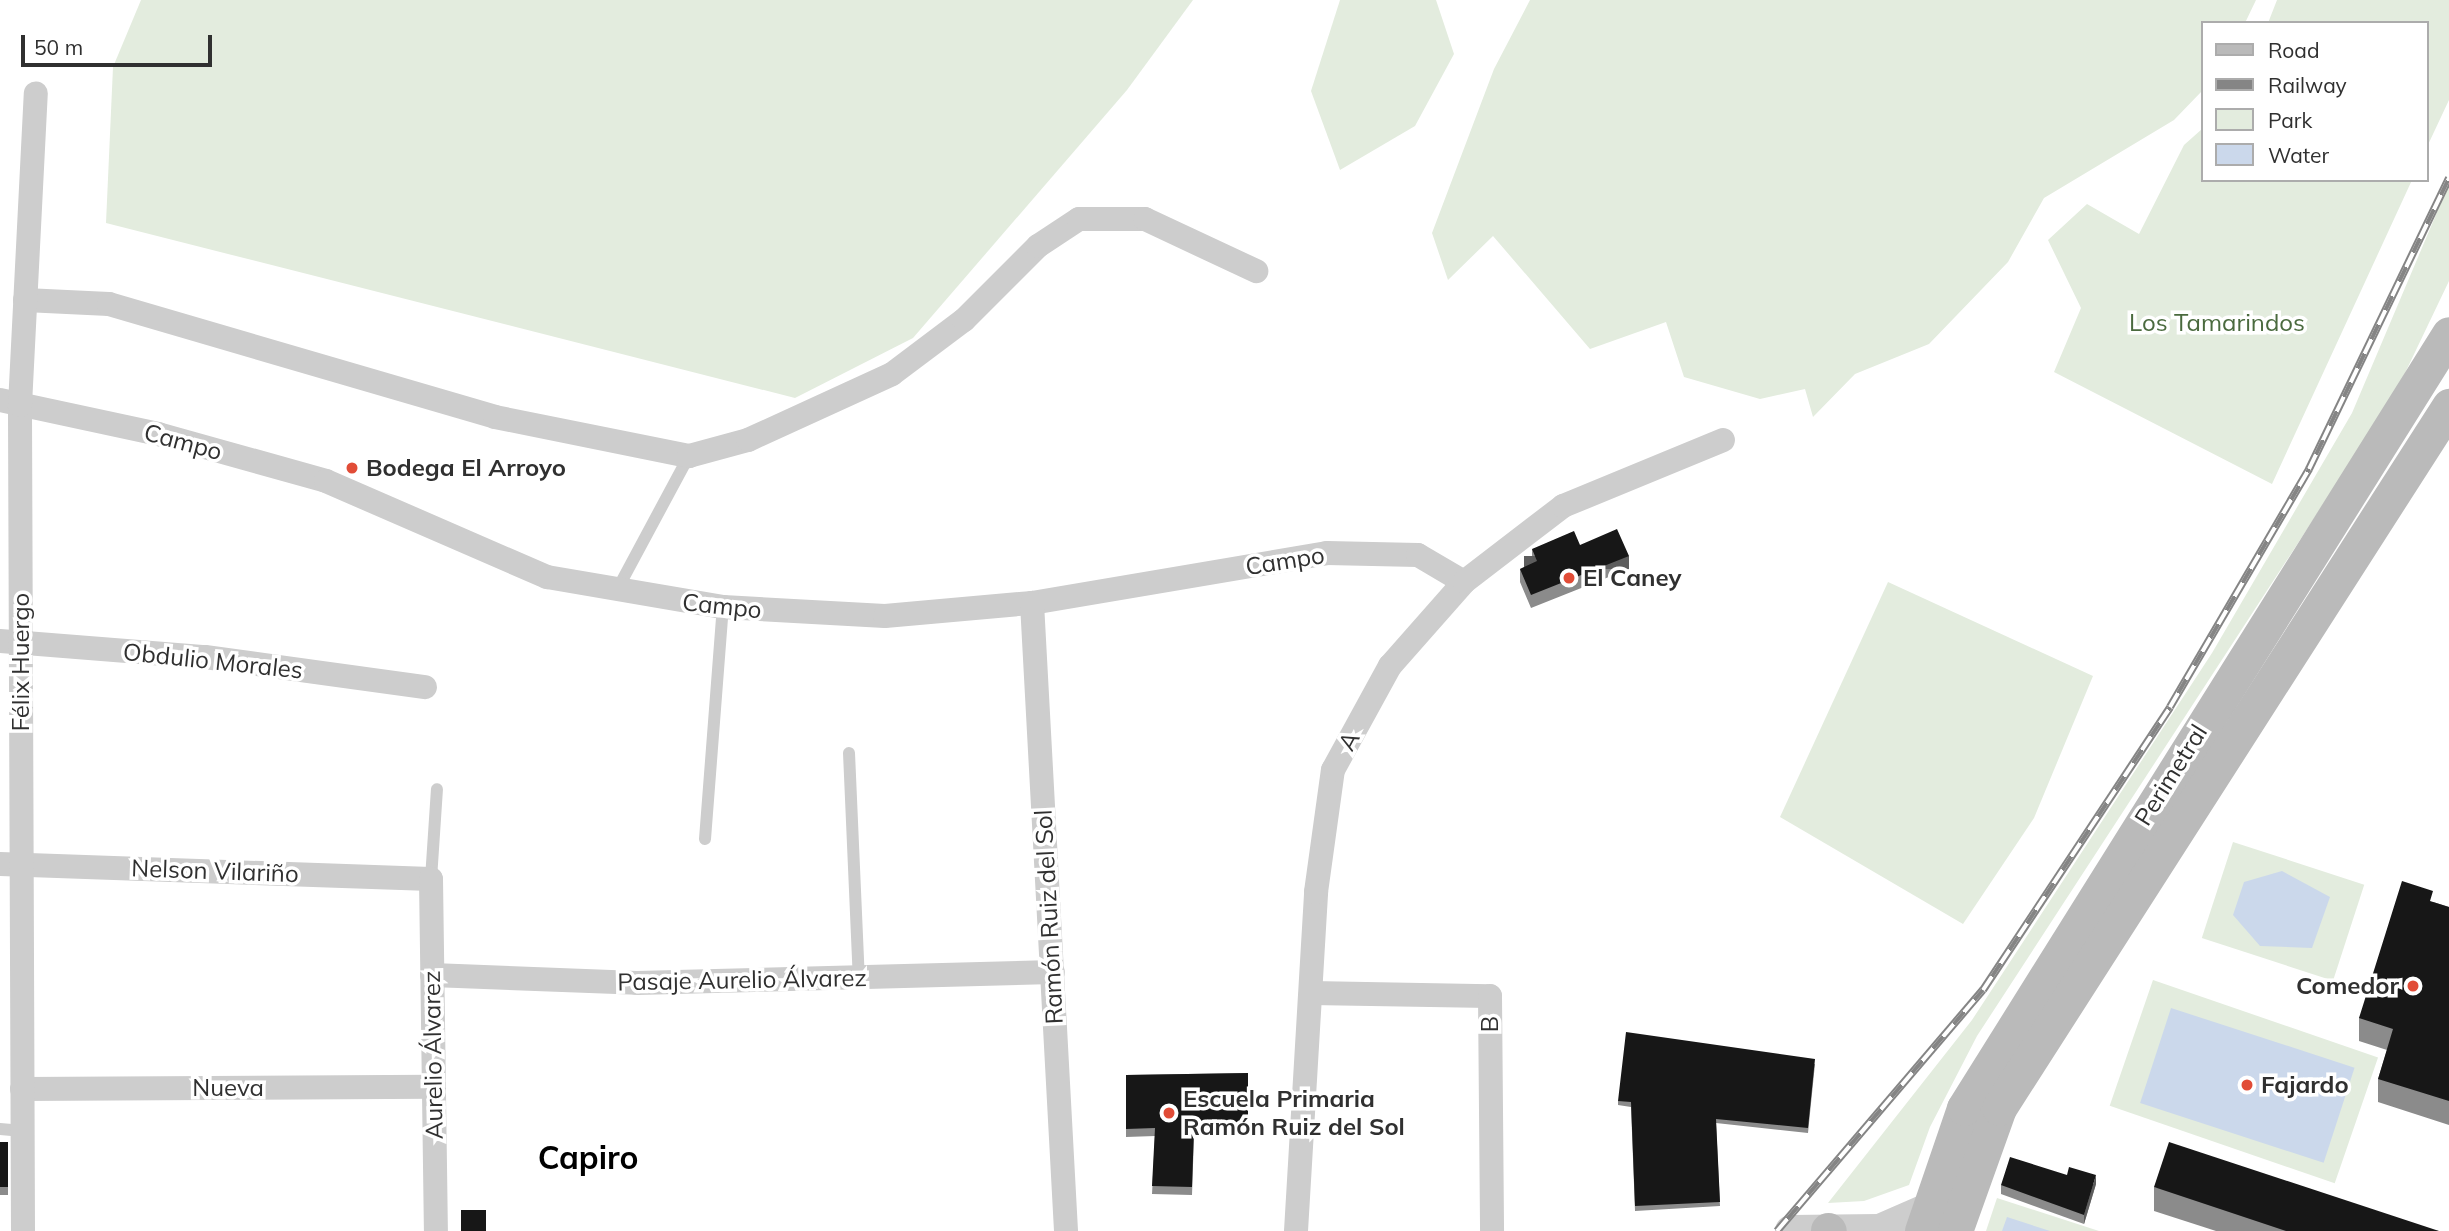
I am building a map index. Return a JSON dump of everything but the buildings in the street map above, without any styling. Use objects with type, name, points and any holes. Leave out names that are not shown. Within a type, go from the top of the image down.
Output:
[{"type":"main road","name":"Perimetral","points":[[1926,1219],[1964,1108],[2448,334]]},
{"type":"main road","name":"Perimetral","points":[[1955,1231],[1999,1108],[2449,407]]},
{"type":"main road","points":[[1926,1219],[1976,1167]]},
{"type":"street","name":"Félix Huergo","points":[[23,1231],[11,1130],[22,1089],[11,864],[10,402],[25,300],[36,93]]},
{"type":"street","points":[[25,300],[109,304],[495,417],[689,456],[748,440],[892,374],[964,320],[1038,246],[1079,219],[1145,219],[1256,271]]},
{"type":"street","name":"Campo","points":[[10,402],[158,434],[326,481],[547,577],[615,593],[723,607],[885,616],[1032,603],[1327,553],[1418,555],[1464,582]]},
{"type":"street","name":"A","points":[[1296,1231],[1317,892],[1334,770],[1390,666],[1464,582],[1563,506],[1723,440]]},
{"type":"street","name":"Ramón Ruiz del Sol","points":[[1032,603],[1066,1231]]},
{"type":"street","name":"Obdulio Morales","points":[[10,642],[205,657],[425,687]]},
{"type":"street","name":"Nelson Vilariño","points":[[11,864],[431,879]]},
{"type":"street","name":"Aurelio Álvarez","points":[[431,879],[436,1231]]},
{"type":"street","name":"Pasaje Aurelio Álvarez","points":[[432,975],[638,983],[1053,972]]},
{"type":"street","name":"B","points":[[1311,993],[1490,996],[1492,1231]]},
{"type":"street","name":"Nueva","points":[[22,1089],[433,1087]]},
{"type":"street","points":[[1791,1231],[1881,1230],[1926,1219]]},
{"type":"lane","points":[[615,593],[689,456]]},
{"type":"lane","points":[[705,839],[723,607]]},
{"type":"lane","points":[[849,753],[859,978]]},
{"type":"lane","points":[[431,879],[437,789]]},
{"type":"green space","points":[[141,0],[1193,0],[1127,90],[913,338],[795,398],[106,223],[113,67]]},
{"type":"green space","points":[[1340,0],[1436,0],[1454,54],[1415,126],[1340,170],[1311,91]]},
{"type":"green space","points":[[1530,0],[2256,0],[2246,21],[2200,21],[2200,93],[2174,120],[2044,198],[2008,262],[1929,344],[1855,374],[1813,417],[1805,389],[1760,399],[1684,377],[1666,322],[1590,349],[1493,236],[1448,280],[1432,233],[1494,69]]},
{"type":"green space","points":[[2277,0],[2449,0],[2449,100],[2428,145],[2428,21],[2269,21]]},
{"type":"green space","name":"Los Tamarindos","points":[[2200,131],[2200,182],[2411,182],[2272,484],[2054,372],[2081,308],[2048,240],[2087,204],[2139,234],[2184,145]]},
{"type":"green space","points":[[2449,184],[2449,281],[2395,394],[1977,1036],[1930,1127],[1909,1185],[1864,1201],[1828,1203],[1972,1020],[2212,653],[2352,413]]},
{"type":"green space","points":[[1888,582],[2093,676],[2034,818],[1963,924],[1780,817]]},
{"type":"green space","points":[[2233,842],[2364,885],[2333,981],[2202,938]]},
{"type":"green space","name":"Fajardo","points":[[2153,980],[2378,1057],[2335,1183],[2110,1106]]},
{"type":"green space","points":[[1997,1198],[2099,1231],[1986,1231]]},
{"type":"water","points":[[2282,871],[2330,897],[2312,948],[2260,946],[2233,915],[2244,882]]},
{"type":"water","name":"Fajardo","points":[[2171,1008],[2355,1068],[2324,1163],[2140,1103]]},
{"type":"water","points":[[2007,1217],[2050,1231],[2002,1231]]},
{"type":"railway","points":[[1777,1231],[1983,990],[2170,707],[2309,469],[2449,178]]},
{"type":"place","name":"Bodega El Arroyo","points":[[352,468]]},
{"type":"place","name":"El Caney","points":[[1569,578]]},
{"type":"place","name":"Comedor","points":[[2413,986]]},
{"type":"place","name":"Fajardo","points":[[2247,1085]]},
{"type":"place","name":"Escuela Primaria Ramón Ruiz del Sol","points":[[1169,1113]]},
{"type":"district","name":"Capiro","points":[[588,1157]]}]
